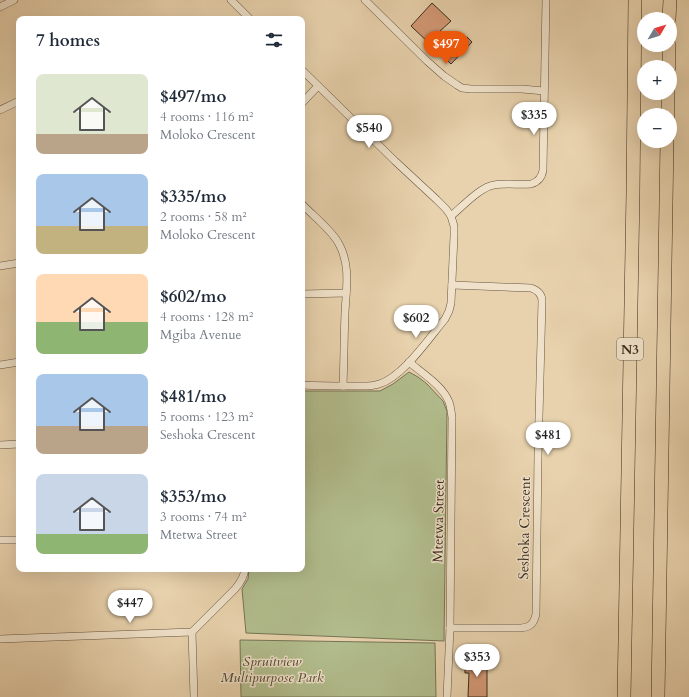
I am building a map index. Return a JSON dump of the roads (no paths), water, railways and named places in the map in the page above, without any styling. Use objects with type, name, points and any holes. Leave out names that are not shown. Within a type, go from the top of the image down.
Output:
[{"type":"highway","name":"N3","points":[[624,697],[635,0]]},
{"type":"highway","points":[[669,12],[670,0]]},
{"type":"highway","name":"N3","points":[[658,697],[667,148]]},
{"type":"street","points":[[0,7],[14,0]]},
{"type":"street","points":[[231,0],[247,16]]},
{"type":"street","points":[[365,0],[427,61],[444,76],[462,88],[544,91]]},
{"type":"street","points":[[451,216],[478,192],[489,186],[499,184],[530,184],[536,182],[540,178],[543,170],[546,0]]},
{"type":"street","points":[[305,73],[395,161],[432,194],[451,216],[454,226],[451,303],[449,311],[445,319],[409,362],[393,377],[378,385],[305,386]]},
{"type":"street","points":[[305,100],[318,86]]},
{"type":"street","points":[[0,110],[16,102]]},
{"type":"street","points":[[305,207],[335,237],[342,251],[346,266],[347,276],[343,386]]},
{"type":"street","points":[[0,266],[16,263]]},
{"type":"street","name":"Seshoka Crescent","points":[[450,628],[527,628],[532,625],[535,620],[542,304],[541,296],[538,292],[531,288],[452,285]]},
{"type":"street","points":[[305,294],[346,293]]},
{"type":"street","points":[[0,365],[16,362]]},
{"type":"street","name":"Mtetwa Street","points":[[409,362],[439,387],[449,401],[452,417],[450,628],[447,697]]},
{"type":"street","points":[[0,444],[16,444]]},
{"type":"street","points":[[0,540],[16,540]]},
{"type":"street","points":[[0,639],[192,632],[235,589],[241,582],[245,572]]},
{"type":"street","points":[[192,632],[194,697]]},
{"type":"park label","name":"Spruitview Multipurpose Park","points":[[272,670]]}]
